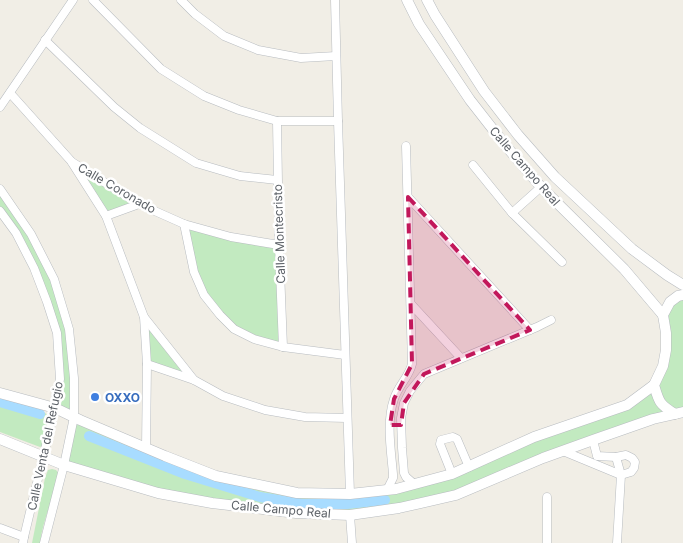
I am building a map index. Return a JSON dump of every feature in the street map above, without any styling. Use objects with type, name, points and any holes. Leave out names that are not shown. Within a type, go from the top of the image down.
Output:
[{"type":"street","points":[[0,107],[73,0]]},
{"type":"street","points":[[93,0],[161,69],[204,96],[239,110],[277,121],[338,120]]},
{"type":"street","points":[[181,0],[195,14],[224,36],[258,50],[302,58],[336,56]]},
{"type":"street","points":[[336,0],[346,418],[350,494]]},
{"type":"street","name":"Calle Campo Real","points":[[407,0],[419,24],[470,100],[506,146],[541,187],[624,269],[663,316]]},
{"type":"street","name":"Calle Campo Real","points":[[426,0],[484,90],[518,135],[555,177],[632,249],[683,286]]},
{"type":"street","points":[[45,40],[114,108],[140,128],[196,163],[240,176],[277,180]]},
{"type":"street","points":[[10,93],[71,161],[106,216],[144,317],[147,364],[146,448]]},
{"type":"street","name":"Calle Montecristo","points":[[277,121],[277,180],[283,347]]},
{"type":"street","points":[[387,490],[393,478],[390,417],[394,399],[401,384],[410,372],[412,364],[406,146]]},
{"type":"street","name":"Calle Coronado","points":[[71,161],[139,204],[184,224],[232,237],[279,245]]},
{"type":"street","points":[[473,165],[512,213],[562,262]]},
{"type":"street","points":[[512,213],[541,187]]},
{"type":"street","name":"Calle Venta del Refugio","points":[[0,189],[31,234],[54,279],[69,329],[74,378],[74,417],[46,543]]},
{"type":"street","points":[[408,197],[530,330]]},
{"type":"street","points":[[106,216],[139,204]]},
{"type":"street","name":"Calle Venta del Refugio","points":[[0,211],[16,233],[34,268],[57,333],[60,379],[24,540]]},
{"type":"street","points":[[184,224],[194,272],[204,295],[234,329],[254,339],[283,347],[345,355]]},
{"type":"street","points":[[679,413],[664,408],[660,403],[654,385],[663,366],[666,350],[666,332],[663,316],[670,302],[683,295]]},
{"type":"street","points":[[411,304],[461,358]]},
{"type":"street","points":[[144,317],[194,380]]},
{"type":"street","points":[[414,484],[404,473],[401,418],[404,404],[410,391],[424,374],[551,320]]},
{"type":"street","points":[[147,364],[194,380],[223,396],[265,410],[306,417],[346,418]]},
{"type":"street","points":[[412,364],[424,374]]},
{"type":"street","name":"Calle Campo Real","points":[[0,393],[55,408],[216,476],[297,493],[350,494],[387,490],[452,474],[534,437],[627,405],[654,385]]},
{"type":"street","name":"Calle Campo Real","points":[[0,439],[64,465],[158,493],[212,503],[296,513],[350,515],[399,508],[456,495],[542,458],[653,419],[679,413]]},
{"type":"street","points":[[390,425],[401,425]]},
{"type":"street","points":[[452,474],[440,444],[441,440],[453,437],[457,439],[469,466]]},
{"type":"street","points":[[593,440],[597,460]]},
{"type":"street","points":[[391,445],[401,445]]},
{"type":"street","points":[[563,451],[597,460],[621,475],[631,472],[635,462],[626,455],[597,460]]},
{"type":"street","points":[[616,457],[621,475],[616,543]]},
{"type":"street","points":[[547,497],[547,543]]},
{"type":"street","points":[[350,515],[352,543]]},
{"type":"street","points":[[0,528],[24,540]]},
{"type":"highlighted area","points":[[408,197],[530,330],[424,374],[404,403],[401,425],[390,425],[394,399],[412,364]]},
{"type":"green space","points":[[71,161],[139,204],[106,216]]},
{"type":"green space","points":[[0,189],[54,279],[69,329],[74,417],[55,408],[60,379],[57,333],[34,268],[0,211]]},
{"type":"green space","points":[[184,224],[279,245],[283,347],[234,329],[204,295]]},
{"type":"green space","points":[[683,295],[683,412],[456,495],[350,515],[212,503],[64,465],[74,417],[216,476],[297,493],[350,494],[452,474],[627,405],[653,385],[663,366],[663,315]]},
{"type":"green space","points":[[144,317],[194,380],[147,364]]},
{"type":"green space","points":[[0,401],[40,410],[48,415],[49,426],[45,445],[40,447],[0,432]]},
{"type":"green space","points":[[48,470],[56,470],[59,474],[57,483],[40,543],[32,543],[45,478]]},
{"type":"waterway","points":[[0,402],[40,414]]},
{"type":"waterway","points":[[89,436],[185,474],[260,497],[303,504],[347,504],[385,500]]},
{"type":"place","name":"OXXO","points":[[95,397]]}]
